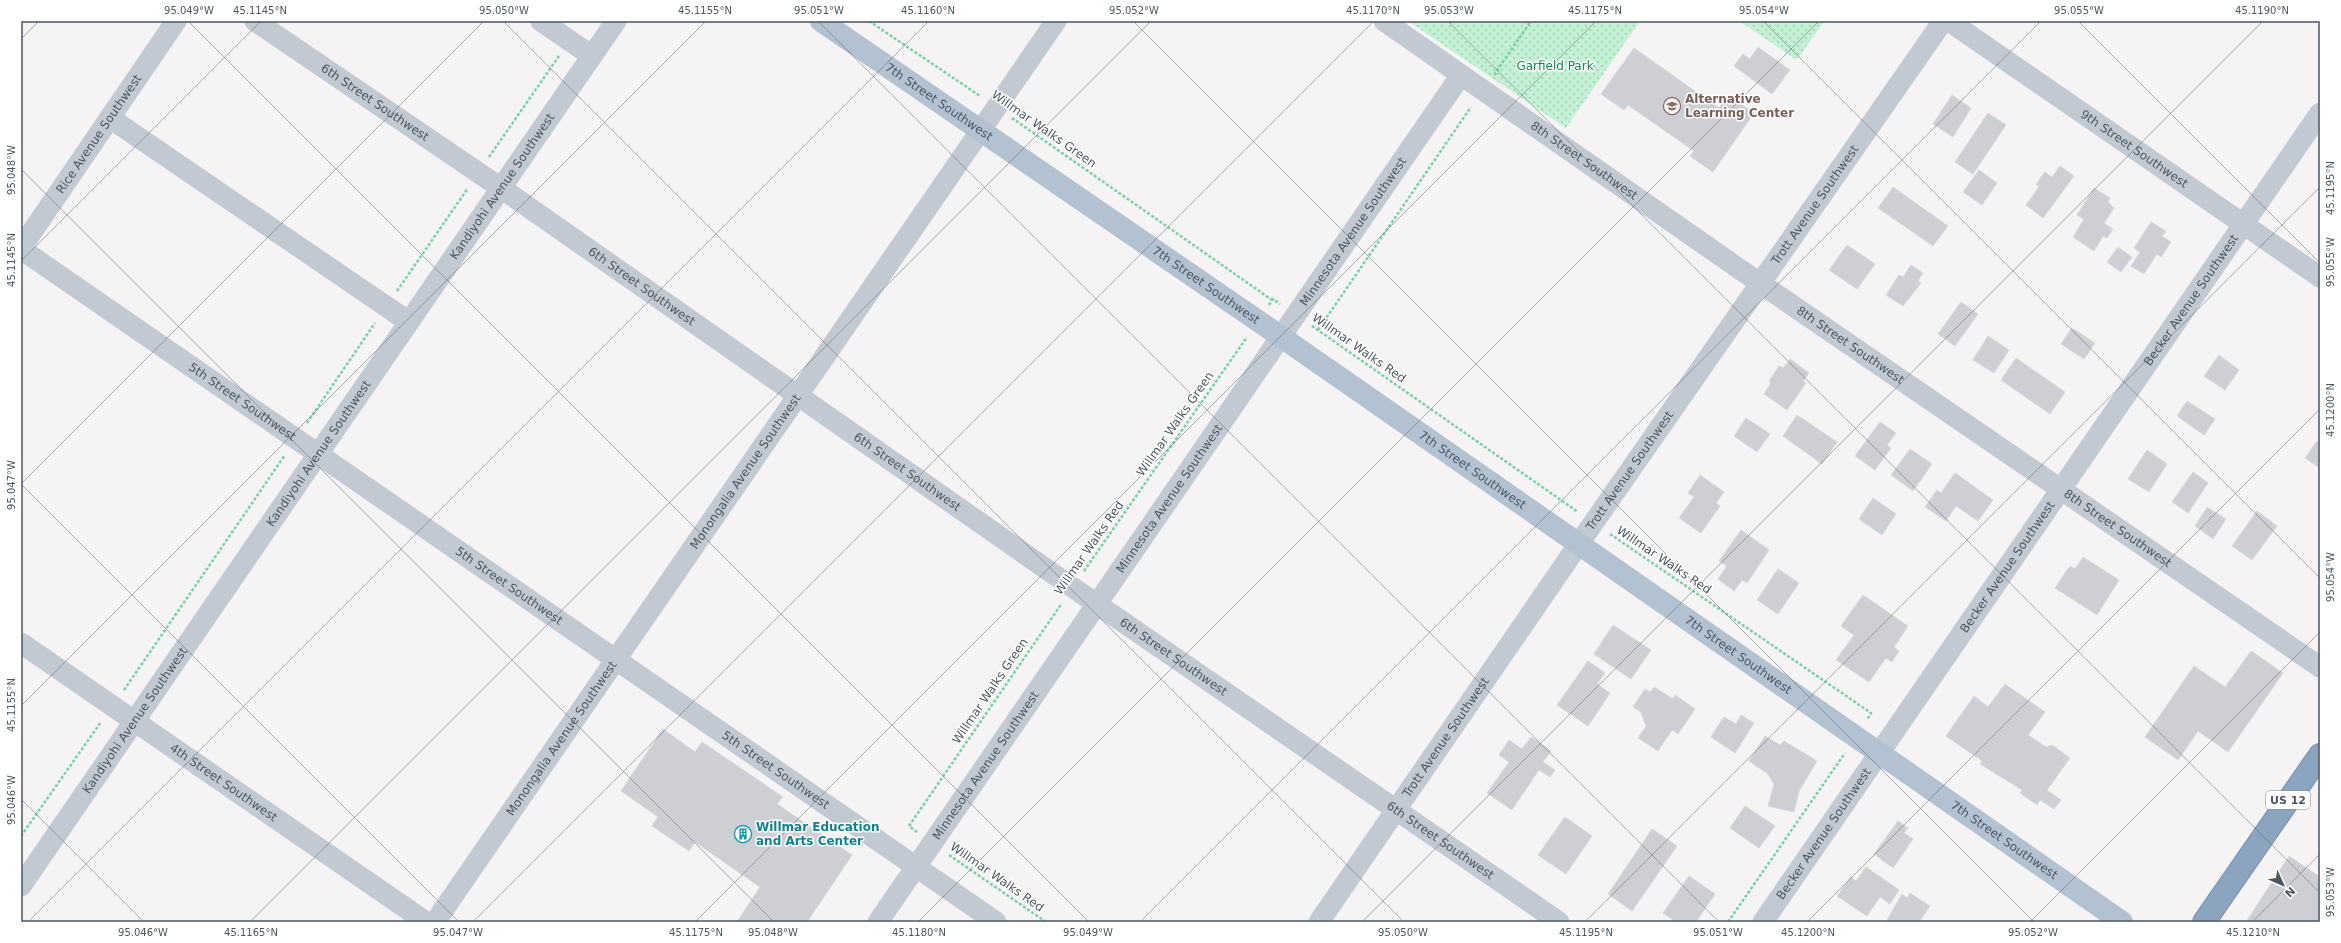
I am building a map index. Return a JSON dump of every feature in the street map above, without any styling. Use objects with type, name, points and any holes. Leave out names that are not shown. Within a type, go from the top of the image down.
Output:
[{"type":"highway","name":"US 12","points":[[2204,922],[2320,755]]},
{"type":"main road","name":"7th Street Southwest","points":[[821,21],[980,132],[1280,336],[1578,545],[1880,752],[2122,922]]},
{"type":"street","name":"Rice Avenue Southwest","points":[[21,248],[176,21]]},
{"type":"street","name":"6th Street Southwest","points":[[256,21],[501,188],[1098,604],[1559,922]]},
{"type":"street","points":[[541,21],[592,56]]},
{"type":"street","name":"Kandiyohi Avenue Southwest","points":[[21,886],[320,454],[616,21]]},
{"type":"street","name":"Monongalia Avenue Southwest","points":[[435,922],[1056,21]]},
{"type":"street","name":"8th Street Southwest","points":[[1384,21],[1761,284],[2061,488],[2320,667]]},
{"type":"street","name":"Trott Avenue Southwest","points":[[1319,922],[1578,545],[1943,21]]},
{"type":"street","name":"9th Street Southwest","points":[[1948,21],[2320,277]]},
{"type":"street","name":"Minnesota Avenue Southwest","points":[[878,922],[1461,75]]},
{"type":"street","name":"Becker Avenue Southwest","points":[[1762,922],[2320,113]]},
{"type":"street","points":[[110,118],[409,322]]},
{"type":"street","name":"5th Street Southwest","points":[[21,248],[996,922]]},
{"type":"street","name":"4th Street Southwest","points":[[21,643],[426,922]]},
{"type":"path","name":"Willmar Walks Green","points":[[869,21],[1273,299]]},
{"type":"path","points":[[1318,330],[1531,21]]},
{"type":"path","points":[[1265,310],[1273,299]]},
{"type":"path","name":"Willmar Walks Red","points":[[1273,299],[1594,523],[1871,713],[1728,922]]},
{"type":"path","name":"Willmar Walks Green","points":[[1081,574],[1249,334]]},
{"type":"path","name":"Willmar Walks Green","points":[[921,835],[909,826],[1064,600]]},
{"type":"path","points":[[945,852],[1046,922]]},
{"type":"green space","name":"Garfield Park","points":[[1408,21],[1640,21],[1566,128]]},
{"type":"green space","points":[[1739,21],[1824,21],[1797,60]]},
{"type":"building","points":[[1758,47],[1790,70],[1772,94],[1734,66],[1743,54],[1750,59]]},
{"type":"building","points":[[1634,48],[1719,108],[1728,95],[1754,113],[1713,172],[1690,156],[1694,151],[1628,105],[1624,110],[1601,94]]},
{"type":"building","points":[[1952,95],[1971,108],[1953,137],[1933,124]]},
{"type":"building","points":[[1988,113],[2006,125],[1973,174],[1955,162]]},
{"type":"building","points":[[2060,166],[2074,176],[2043,218],[2026,205],[2039,187],[2036,184],[2045,172],[2052,177]]},
{"type":"building","points":[[1979,170],[1997,183],[1982,205],[1963,192]]},
{"type":"building","points":[[1893,187],[1948,226],[1933,246],[1878,208]]},
{"type":"building","points":[[2094,188],[2110,198],[2108,202],[2114,208],[2104,223],[2113,229],[2107,238],[2103,236],[2094,251],[2073,237],[2084,219],[2077,215]]},
{"type":"building","points":[[2151,222],[2166,231],[2162,236],[2171,242],[2161,257],[2157,254],[2144,274],[2131,266],[2140,252],[2134,248]]},
{"type":"building","points":[[1847,245],[1875,264],[1857,289],[1829,270]]},
{"type":"building","points":[[2118,247],[2132,257],[2121,272],[2107,262]]},
{"type":"building","points":[[1911,265],[1923,273],[1918,281],[1921,283],[1903,306],[1886,295],[1899,275],[1903,277]]},
{"type":"building","points":[[1961,302],[1978,314],[1955,346],[1938,334]]},
{"type":"building","points":[[2072,328],[2095,343],[2084,359],[2061,344]]},
{"type":"building","points":[[1988,336],[2009,350],[1994,373],[1973,360]]},
{"type":"building","points":[[2219,355],[2239,370],[2225,390],[2204,376]]},
{"type":"building","points":[[2016,358],[2065,392],[2050,414],[2001,380]]},
{"type":"building","points":[[1790,359],[1809,373],[1803,381],[1806,383],[1787,410],[1764,394],[1771,383],[1769,381],[1779,366],[1783,368]]},
{"type":"building","points":[[2187,401],[2215,419],[2204,435],[2177,416]]},
{"type":"building","points":[[1797,415],[1837,442],[1822,464],[1783,436]]},
{"type":"building","points":[[1746,418],[1770,434],[1757,452],[1734,436]]},
{"type":"building","points":[[1880,422],[1896,433],[1887,445],[1891,448],[1875,470],[1855,456]]},
{"type":"building","points":[[2317,441],[2320,443],[2320,468],[2305,458]]},
{"type":"building","points":[[1910,449],[1932,464],[1913,491],[1891,475]]},
{"type":"building","points":[[2147,450],[2167,464],[2149,492],[2128,479]]},
{"type":"building","points":[[2193,472],[2208,483],[2188,513],[2172,502]]},
{"type":"building","points":[[1955,473],[1993,500],[1978,521],[1956,506],[1946,521],[1925,507],[1937,490],[1941,493]]},
{"type":"building","points":[[1700,475],[1724,492],[1716,503],[1720,506],[1701,533],[1679,518],[1694,497],[1688,493]]},
{"type":"building","points":[[1873,498],[1896,514],[1882,535],[1859,519]]},
{"type":"building","points":[[2207,507],[2226,519],[2213,539],[2195,526]]},
{"type":"building","points":[[2257,511],[2277,526],[2252,560],[2232,546]]},
{"type":"building","points":[[1741,530],[1769,550],[1747,583],[1742,580],[1734,591],[1718,579],[1727,566],[1719,561]]},
{"type":"building","points":[[2083,557],[2119,580],[2097,615],[2055,588],[2070,566],[2075,569]]},
{"type":"building","points":[[1778,569],[1799,583],[1778,614],[1757,600]]},
{"type":"building","points":[[1863,595],[1908,626],[1894,647],[1899,651],[1892,662],[1886,658],[1869,682],[1836,660],[1854,635],[1841,626]]},
{"type":"building","points":[[1613,625],[1651,650],[1631,679],[1594,654]]},
{"type":"building","points":[[2251,651],[2283,673],[2228,752],[2198,731],[2178,760],[2145,737],[2194,666],[2225,687]]},
{"type":"building","points":[[1588,661],[1605,673],[1597,684],[1610,693],[1588,726],[1557,705]]},
{"type":"building","points":[[2005,684],[2045,712],[2028,735],[2046,747],[2052,745],[2070,758],[2047,790],[2061,800],[2054,809],[2040,800],[2037,805],[2020,793],[2022,790],[1980,764],[1982,761],[1946,736],[1974,696],[1988,707]]},
{"type":"building","points":[[1654,687],[1673,699],[1675,695],[1695,709],[1678,734],[1672,730],[1658,751],[1638,738],[1646,726],[1641,712],[1633,707],[1645,689],[1650,692]]},
{"type":"building","points":[[1741,715],[1754,723],[1735,753],[1711,737],[1724,717],[1736,724]]},
{"type":"building","name":"Willmar Education and Arts Center","points":[[663,729],[695,752],[702,742],[783,797],[777,804],[852,855],[807,922],[737,922],[760,887],[695,842],[689,851],[652,826],[658,817],[621,791]]},
{"type":"building","points":[[1765,736],[1780,745],[1784,741],[1817,761],[1799,791],[1794,812],[1768,806],[1774,784],[1768,774],[1749,761]]},
{"type":"building","points":[[1531,737],[1551,751],[1543,762],[1555,770],[1550,777],[1539,770],[1512,810],[1487,793],[1509,762],[1499,755],[1509,740],[1522,749]]},
{"type":"building","points":[[1745,806],[1775,826],[1759,848],[1730,828]]},
{"type":"building","points":[[1565,817],[1592,836],[1566,874],[1538,855]]},
{"type":"building","points":[[1898,821],[1908,828],[1904,833],[1913,839],[1893,868],[1874,854]]},
{"type":"building","points":[[1652,829],[1677,846],[1632,911],[1608,894]]},
{"type":"building","points":[[2289,856],[2320,877],[2320,922],[2246,922]]},
{"type":"building","points":[[1866,867],[1899,890],[1890,904],[1880,897],[1867,916],[1837,896],[1851,877],[1856,881]]},
{"type":"building","points":[[1689,876],[1715,894],[1696,922],[1676,922],[1663,913]]},
{"type":"building","points":[[1910,893],[1930,906],[1919,922],[1886,922],[1902,894],[1907,898]]},
{"type":"place","name":"Alternative Learning Center","points":[[1672,106]]},
{"type":"place","name":"Willmar Education and Arts Center","points":[[743,834]]}]
